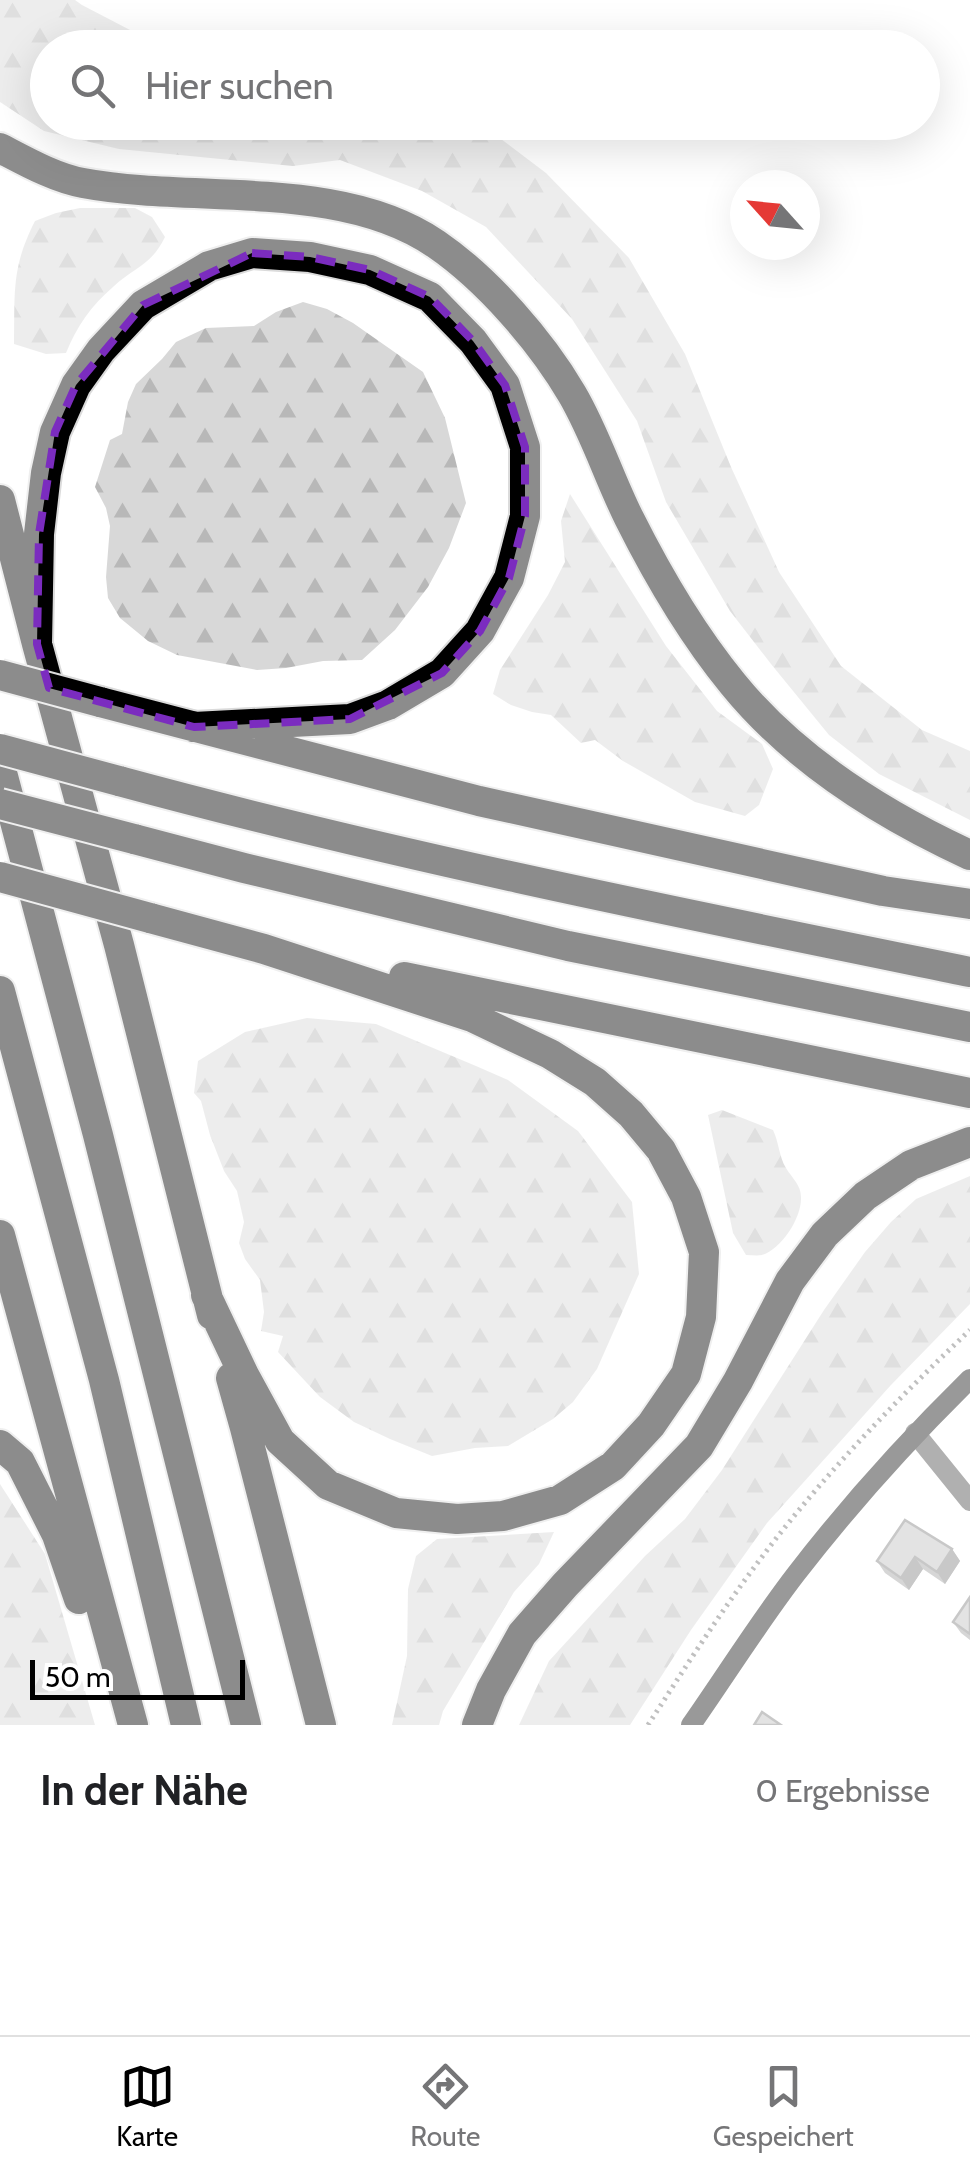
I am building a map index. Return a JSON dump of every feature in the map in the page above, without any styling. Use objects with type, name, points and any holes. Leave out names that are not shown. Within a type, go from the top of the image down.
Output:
[{"type":"highway","points":[[0,148],[79,183],[304,200],[380,216],[436,244],[482,282],[522,323],[572,394],[630,518],[685,619],[734,686],[783,735],[846,786],[923,834],[970,855]]},
{"type":"highway","points":[[36,644],[39,534],[56,432],[76,385],[142,305],[209,266],[252,253],[310,258],[370,270],[430,298],[473,341],[505,385],[525,447],[525,516],[509,578],[480,631],[442,673],[388,706],[350,719],[194,727]]},
{"type":"highway","points":[[0,500],[120,945],[206,1295],[246,1428],[321,1725]]},
{"type":"highway","points":[[0,675],[479,801],[882,891],[970,904]]},
{"type":"highway","points":[[0,749],[218,808],[560,887],[970,972]]},
{"type":"highway","points":[[0,765],[98,1135],[246,1725]]},
{"type":"highway","points":[[0,804],[568,946],[970,1026]]},
{"type":"highway","points":[[0,877],[264,949],[472,1017],[550,1054],[595,1082],[661,1150],[686,1197],[704,1252],[701,1317],[686,1374],[651,1425],[613,1466],[560,1500],[503,1516],[457,1519],[396,1513],[328,1485],[280,1441],[206,1295]]},
{"type":"highway","points":[[264,949],[970,1093]]},
{"type":"highway","points":[[0,992],[104,1380],[186,1725]]},
{"type":"highway","points":[[477,1725],[522,1634],[699,1446],[790,1280],[825,1234],[866,1196],[912,1166],[970,1142]]},
{"type":"highway","points":[[0,1234],[132,1725]]},
{"type":"highway","points":[[0,1445],[20,1462],[56,1534],[90,1628],[113,1656]]},
{"type":"street","points":[[691,1725],[794,1576],[915,1433],[970,1379]]},
{"type":"street","points":[[915,1433],[970,1502]]},
{"type":"path","points":[[648,1725],[750,1572],[816,1490],[970,1330]]},
{"type":"highlighted area","points":[[252,253],[310,257],[370,270],[430,297],[473,341],[505,385],[525,447],[525,516],[509,578],[480,631],[442,673],[350,719],[194,727],[49,688],[37,644],[39,534],[55,432],[76,385],[143,305]]},
{"type":"green space","points":[[0,0],[75,0],[130,30],[30,30],[30,122],[0,102]]},
{"type":"green space","points":[[82,140],[502,140],[546,173],[629,258],[685,354],[779,572],[841,666],[922,730],[970,751],[970,820],[879,774],[829,735],[771,664],[730,611],[666,502],[637,421],[572,319],[486,227],[422,191],[340,160],[293,166],[119,149]]},
{"type":"green space","points":[[80,208],[135,208],[152,217],[165,237],[148,260],[91,309],[66,353],[46,354],[14,344],[18,267],[35,221]]},
{"type":"green space","points":[[303,302],[353,323],[423,372],[445,418],[466,503],[449,548],[428,587],[395,630],[362,660],[257,670],[177,655],[148,641],[120,618],[108,598],[110,526],[95,487],[110,440],[122,434],[136,384],[176,342],[206,328],[254,326]]},
{"type":"green space","points":[[570,494],[666,646],[717,711],[762,744],[773,769],[759,805],[745,816],[695,802],[623,761],[595,740],[581,743],[551,715],[511,705],[493,694],[500,670],[565,562],[561,521]]},
{"type":"green space","points":[[307,1018],[376,1024],[508,1080],[578,1131],[632,1202],[639,1274],[597,1369],[573,1402],[508,1446],[432,1456],[390,1439],[354,1422],[320,1397],[278,1352],[283,1336],[261,1331],[264,1312],[260,1280],[239,1243],[244,1222],[237,1191],[224,1171],[201,1101],[194,1093],[198,1061],[245,1032]]},
{"type":"green space","points":[[722,1110],[773,1130],[784,1164],[801,1193],[798,1214],[789,1231],[777,1246],[762,1255],[746,1255],[733,1233],[708,1115]]},
{"type":"green space","points":[[970,1176],[970,1304],[767,1523],[630,1725],[519,1725],[549,1661],[645,1556],[685,1519],[722,1470],[865,1252],[916,1199]]},
{"type":"green space","points":[[0,1484],[45,1554],[95,1725],[0,1725]]},
{"type":"green space","points":[[554,1532],[539,1564],[514,1592],[443,1711],[439,1725],[392,1725],[407,1656],[408,1589],[416,1556],[437,1539]]},
{"type":"building","points":[[905,1520],[952,1549],[937,1572],[915,1557],[901,1578],[877,1561]]},
{"type":"building","points":[[970,1597],[970,1634],[953,1622]]},
{"type":"building","points":[[762,1712],[781,1725],[754,1725]]}]
